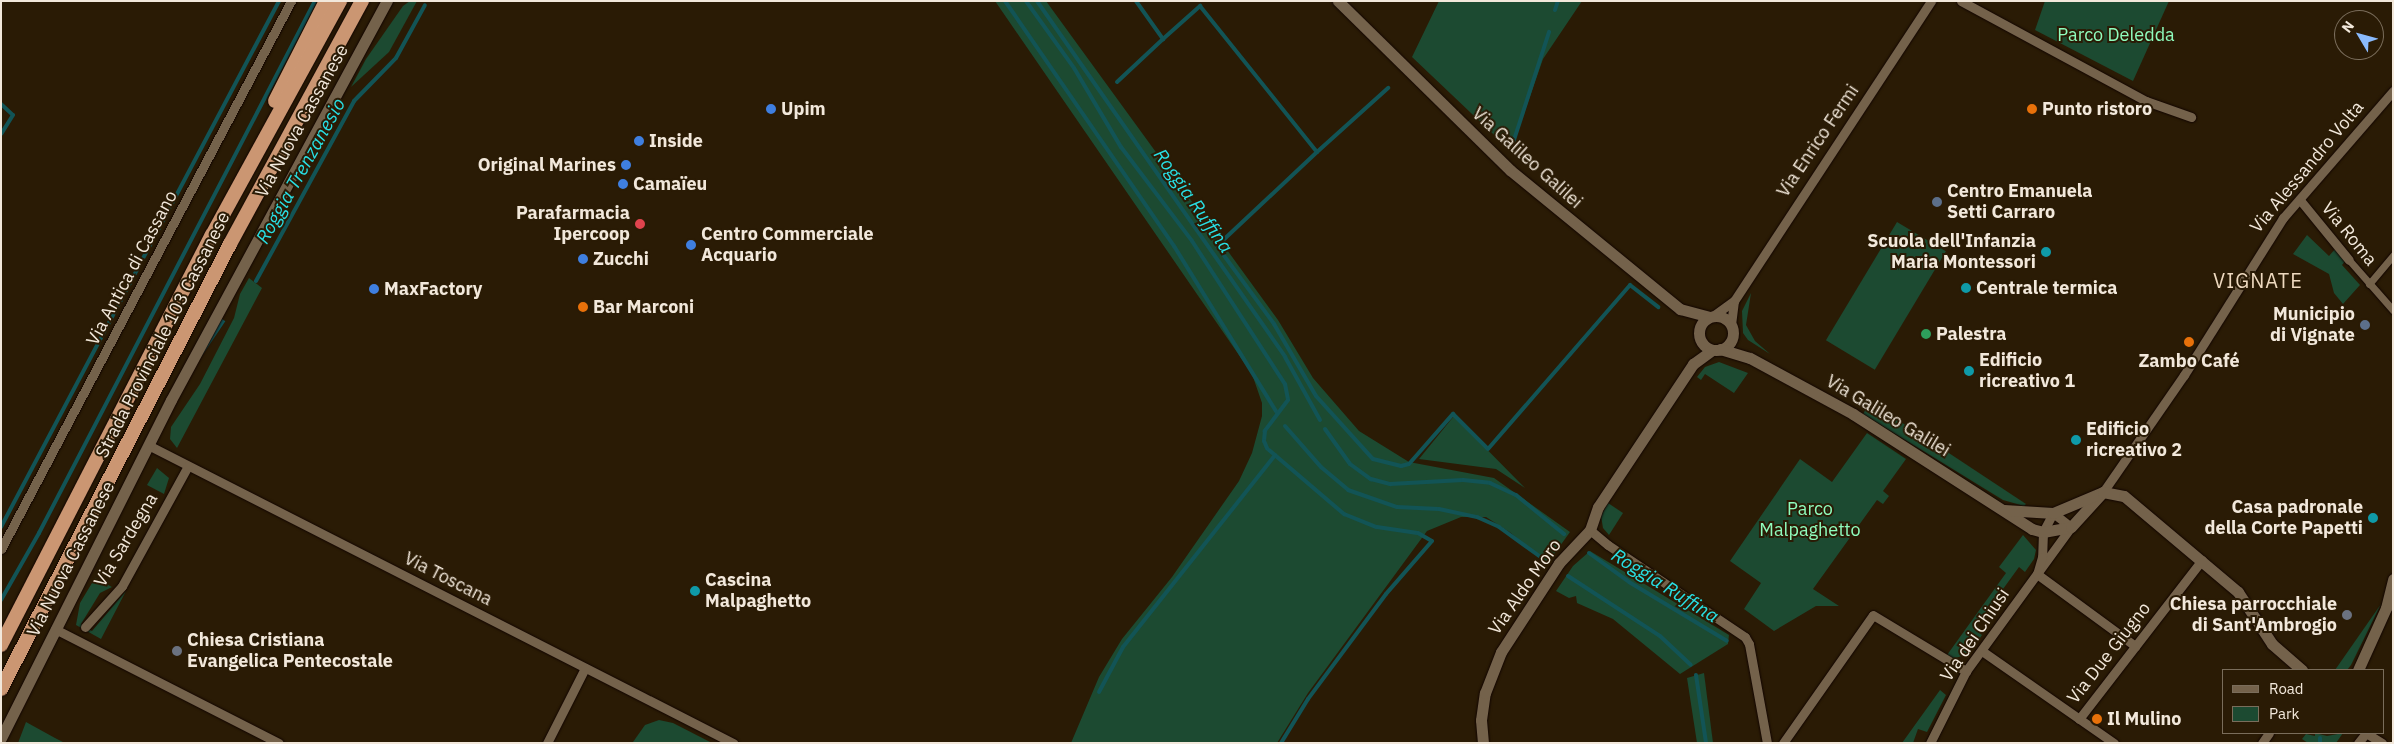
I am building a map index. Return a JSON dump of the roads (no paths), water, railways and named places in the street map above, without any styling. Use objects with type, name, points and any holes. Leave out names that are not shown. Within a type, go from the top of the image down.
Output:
[{"type":"highway","points":[[212,236],[326,1]]},
{"type":"highway","name":"Strada Provinciale 103 Cassanese","points":[[1,646],[212,236],[340,1]]},
{"type":"highway","name":"Strada Provinciale 103 Cassanese","points":[[1,689],[230,244],[362,1]]},
{"type":"street","name":"Via Antica di Cassano","points":[[1,549],[291,1]]},
{"type":"street","name":"Via Nuova Cassanese","points":[[1,738],[148,445],[387,1]]},
{"type":"street","name":"Via Galileo Galilei","points":[[1338,1],[1510,170],[1680,308],[1711,317]]},
{"type":"street","name":"Via Enrico Fermi","points":[[1734,301],[1931,1]]},
{"type":"street","points":[[1960,1],[2146,101],[2191,117]]},
{"type":"street","name":"Via Alessandro Volta","points":[[2071,526],[2103,492],[2168,393],[2184,375],[2260,251],[2300,200],[2393,91]]},
{"type":"street","name":"Via Roma","points":[[2300,200],[2369,284],[2393,310]]},
{"type":"street","points":[[2369,284],[2393,255]]},
{"type":"street","points":[[1680,308],[1706,347],[1716,349],[1728,344],[1732,330],[1734,301]]},
{"type":"street","points":[[1699,334],[1711,317],[1734,301]]},
{"type":"street","points":[[1711,317],[1724,318],[1732,330]]},
{"type":"street","name":"Via Galileo Galilei","points":[[1732,330],[1750,358]]},
{"type":"street","name":"Via Aldo Moro","points":[[1483,743],[1481,720],[1484,697],[1496,662],[1559,563],[1590,530],[1598,507],[1693,364],[1699,334]]},
{"type":"street","name":"Via Galileo Galilei","points":[[1716,349],[1750,358],[1907,446],[2025,526],[2042,532]]},
{"type":"street","name":"Via Aldo Moro","points":[[1693,364],[1716,349]]},
{"type":"street","name":"Via Toscana","points":[[148,445],[733,743]]},
{"type":"street","name":"Via Sardegna","points":[[86,626],[122,586],[188,466]]},
{"type":"street","points":[[2042,532],[2053,513],[2103,492],[2115,492],[2132,502],[2238,592],[2272,644],[2301,669]]},
{"type":"street","name":"Via Galileo Galilei","points":[[2004,510],[2053,513]]},
{"type":"street","points":[[2053,513],[2071,526]]},
{"type":"street","points":[[2042,532],[2071,526]]},
{"type":"street","name":"Via dei Chiusi","points":[[1930,743],[1966,671],[2071,526]]},
{"type":"street","points":[[1590,530],[1608,545],[1745,637],[1749,644],[1766,743]]},
{"type":"street","name":"Via dei Chiusi","points":[[2036,574],[2042,557],[2042,532]]},
{"type":"street","name":"Via Due Giugno","points":[[2079,719],[2202,560]]},
{"type":"street","points":[[2036,574],[2135,646]]},
{"type":"street","points":[[2358,669],[2386,608],[2393,579]]},
{"type":"street","points":[[1783,743],[1872,615],[1966,671]]},
{"type":"street","points":[[55,629],[279,743]]},
{"type":"street","points":[[1982,651],[2114,743]]},
{"type":"street","points":[[547,743],[586,668]]},
{"type":"street","points":[[2368,734],[2382,743]]},
{"type":"water","points":[[222,319],[225,321],[174,398],[171,395]]},
{"type":"waterway","points":[[1,527],[279,1]]},
{"type":"waterway","points":[[1,600],[39,533],[315,1]]},
{"type":"waterway","points":[[1005,1],[1174,246],[1277,413]]},
{"type":"waterway","points":[[1026,1],[1074,68],[1121,147],[1192,241],[1285,384],[1288,400],[1265,431],[1264,441],[1267,448]]},
{"type":"waterway","name":"Roggia Ruffina","points":[[1037,1],[1285,357],[1320,420]]},
{"type":"waterway","points":[[1136,1],[1163,39],[1200,6],[1317,152],[1217,246],[1274,324],[1316,396],[1373,459],[1401,466],[1409,464],[1453,414],[1488,449],[1630,285],[1658,307]]},
{"type":"waterway","points":[[1555,10],[1558,1]]},
{"type":"waterway","name":"Roggia Trenzanesio","points":[[256,281],[354,101],[396,58],[425,5]]},
{"type":"waterway","points":[[1512,146],[1549,32]]},
{"type":"waterway","points":[[1117,82],[1163,39]]},
{"type":"waterway","points":[[1317,152],[1388,88]]},
{"type":"waterway","points":[[1,104],[13,115],[1,134]]},
{"type":"waterway","points":[[1285,426],[1321,467],[1348,490],[1397,507],[1439,509],[1477,517],[1499,527],[1542,558]]},
{"type":"waterway","name":"Roggia Ruffina","points":[[1325,429],[1350,464],[1371,479],[1390,484],[1463,480],[1490,483],[1516,495],[1564,534]]},
{"type":"waterway","points":[[1269,450],[1344,514],[1377,527],[1418,533],[1432,541],[1386,594],[1308,699],[1281,743]]},
{"type":"waterway","points":[[1099,692],[1123,647],[1275,455]]},
{"type":"waterway","name":"Roggia Ruffina","points":[[1589,553],[1629,582],[1727,641]]},
{"type":"waterway","points":[[1568,576],[1660,636],[1691,665]]},
{"type":"waterway","points":[[1696,675],[1706,743]]},
{"type":"waterway","points":[[2320,738],[2320,743]]},
{"type":"place","name":"Upim","points":[[771,109]]},
{"type":"place","name":"Punto ristoro","points":[[2032,109]]},
{"type":"place","name":"Inside","points":[[639,141]]},
{"type":"place","name":"Original Marines","points":[[626,165]]},
{"type":"place","name":"Camaïeu","points":[[623,184]]},
{"type":"place","name":"Centro Emanuela Setti Carraro","points":[[1937,202]]},
{"type":"place","name":"Parafarmacia Ipercoop","points":[[640,224]]},
{"type":"place","name":"Centro Commerciale Acquario","points":[[691,245]]},
{"type":"place","name":"Scuola dell'Infanzia Maria Montessori","points":[[2046,252]]},
{"type":"place","name":"Zucchi","points":[[583,259]]},
{"type":"place","name":"Centrale termica","points":[[1966,288]]},
{"type":"place","name":"MaxFactory","points":[[374,289]]},
{"type":"place","name":"Bar Marconi","points":[[583,307]]},
{"type":"place","name":"Municipio di Vignate","points":[[2365,325]]},
{"type":"place","name":"Palestra","points":[[1926,334]]},
{"type":"place","name":"Zambo Café","points":[[2189,342]]},
{"type":"place","name":"Edificio ricreativo 1","points":[[1969,371]]},
{"type":"place","name":"Edificio ricreativo 2","points":[[2076,440]]},
{"type":"place","name":"Casa padronale della Corte Papetti","points":[[2373,518]]},
{"type":"place","name":"Cascina Malpaghetto","points":[[695,591]]},
{"type":"place","name":"Chiesa parrocchiale di Sant'Ambrogio","points":[[2347,615]]},
{"type":"place","name":"Chiesa Cristiana Evangelica Pentecostale","points":[[177,651]]},
{"type":"place","name":"Il Mulino","points":[[2097,719]]},
{"type":"district","name":"VIGNATE","points":[[2258,280]]},
{"type":"park label","name":"Parco Deledda","points":[[2116,35]]},
{"type":"park label","name":"Parco Malpaghetto","points":[[1810,520]]}]
